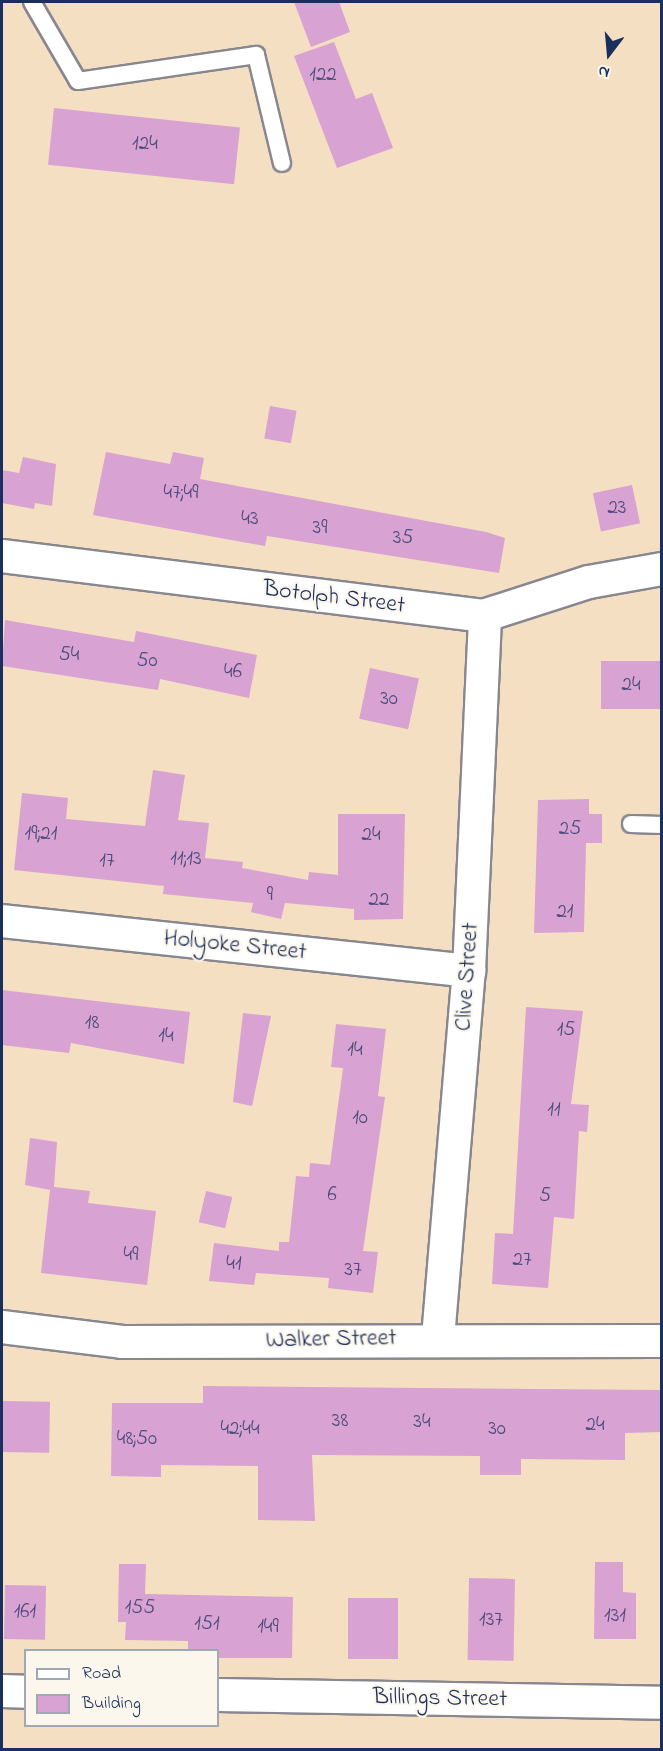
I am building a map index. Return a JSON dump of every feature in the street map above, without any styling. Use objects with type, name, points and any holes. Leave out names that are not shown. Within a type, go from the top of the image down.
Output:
[{"type":"street","name":"Botolph Street","points":[[2,556],[485,616],[590,582],[662,569]]},
{"type":"street","name":"Clive Street","points":[[438,1338],[469,971],[485,616]]},
{"type":"street","name":"Holyoke Street","points":[[2,921],[469,971]]},
{"type":"street","name":"Walker Street","points":[[2,1327],[122,1342],[438,1338],[662,1341]]},
{"type":"street","points":[[2,1691],[24,1692]]},
{"type":"street","name":"Billings Street","points":[[219,1695],[662,1703]]},
{"type":"lane","points":[[32,2],[78,81],[256,55],[282,163]]},
{"type":"lane","points":[[632,824],[662,825]]},
{"type":"building","points":[[294,2],[339,2],[350,32],[311,47]]},
{"type":"building","points":[[334,42],[356,99],[372,93],[393,148],[337,168],[294,56]]},
{"type":"building","points":[[54,108],[240,128],[234,184],[48,165]]},
{"type":"building","points":[[270,406],[297,411],[291,443],[264,438]]},
{"type":"building","points":[[106,452],[170,464],[173,452],[204,458],[200,479],[486,532],[505,538],[499,573],[267,536],[265,546],[93,515]]},
{"type":"building","points":[[23,457],[56,464],[52,506],[35,503],[34,509],[2,503],[2,470],[19,473]]},
{"type":"building","points":[[632,485],[640,523],[601,531],[593,493]]},
{"type":"building","points":[[5,620],[134,642],[136,631],[257,655],[249,698],[160,679],[158,690],[2,666]]},
{"type":"building","points":[[601,661],[662,661],[662,709],[601,709]]},
{"type":"building","points":[[370,668],[419,678],[408,729],[359,719]]},
{"type":"building","points":[[153,770],[185,775],[178,820],[209,823],[205,858],[243,862],[242,868],[308,880],[309,872],[338,875],[338,814],[405,814],[403,919],[354,920],[354,909],[285,903],[281,919],[251,912],[253,903],[163,894],[164,886],[14,870],[22,793],[68,798],[66,819],[145,826]]},
{"type":"building","points":[[589,799],[589,814],[602,814],[602,843],[586,843],[584,932],[534,933],[538,800]]},
{"type":"building","points":[[2,990],[190,1012],[184,1064],[71,1043],[69,1053],[2,1045]]},
{"type":"building","points":[[526,1007],[583,1011],[571,1104],[589,1105],[587,1132],[579,1131],[574,1219],[554,1217],[548,1288],[492,1284],[495,1233],[513,1234]]},
{"type":"building","points":[[243,1013],[271,1016],[252,1106],[233,1102]]},
{"type":"building","points":[[336,1024],[386,1029],[378,1096],[385,1097],[363,1251],[378,1252],[373,1293],[328,1288],[329,1278],[256,1273],[254,1285],[209,1281],[214,1243],[279,1251],[279,1242],[289,1242],[296,1176],[309,1177],[310,1163],[330,1165],[343,1068],[331,1067]]},
{"type":"building","points":[[30,1138],[57,1142],[54,1187],[90,1191],[88,1203],[156,1211],[147,1285],[41,1273],[50,1190],[25,1185]]},
{"type":"building","points":[[206,1191],[232,1197],[225,1228],[199,1222]]},
{"type":"building","points":[[203,1386],[662,1390],[662,1432],[625,1433],[625,1460],[521,1459],[521,1475],[480,1475],[480,1456],[312,1455],[315,1521],[258,1520],[258,1466],[161,1465],[161,1477],[111,1476],[112,1403],[203,1403]]},
{"type":"building","points":[[2,1401],[50,1402],[49,1453],[2,1452]]},
{"type":"building","points":[[595,1562],[623,1562],[623,1592],[636,1593],[636,1639],[594,1639]]},
{"type":"building","points":[[119,1564],[146,1564],[145,1594],[293,1597],[292,1658],[219,1658],[219,1649],[188,1649],[188,1641],[125,1640],[126,1622],[118,1622]]},
{"type":"building","points":[[469,1578],[515,1579],[514,1661],[468,1660]]},
{"type":"building","points":[[5,1585],[46,1586],[45,1640],[4,1639]]},
{"type":"building","points":[[348,1598],[398,1598],[398,1659],[348,1659]]}]
